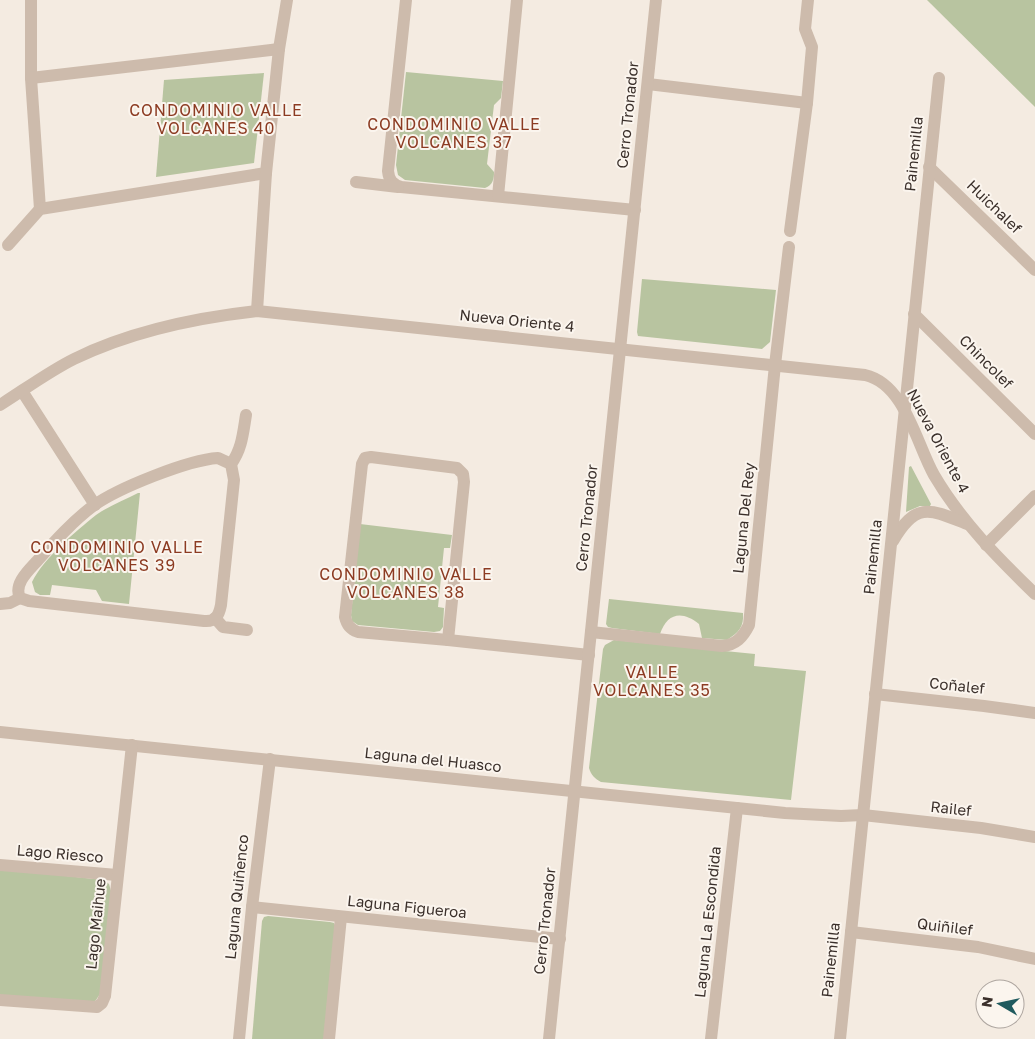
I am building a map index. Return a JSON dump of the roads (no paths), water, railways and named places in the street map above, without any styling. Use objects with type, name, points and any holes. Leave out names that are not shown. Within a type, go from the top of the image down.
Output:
[{"type":"street","points":[[31,0],[31,78],[40,209]]},
{"type":"street","points":[[257,311],[266,173],[279,49],[287,0]]},
{"type":"street","points":[[400,187],[391,182],[388,177],[388,171],[406,0]]},
{"type":"street","points":[[498,196],[517,0]]},
{"type":"street","name":"Cerro Tronador","points":[[549,1039],[656,0]]},
{"type":"street","points":[[790,231],[807,103],[812,47],[805,29],[808,0]]},
{"type":"street","points":[[31,78],[279,49]]},
{"type":"street","name":"Painemilla","points":[[840,1039],[939,78]]},
{"type":"street","points":[[648,84],[807,103]]},
{"type":"street","name":"Huichalef","points":[[930,167],[1035,270]]},
{"type":"street","points":[[8,245],[40,209],[266,173]]},
{"type":"street","points":[[356,182],[635,210]]},
{"type":"street","name":"Laguna Del Rey","points":[[591,632],[722,646],[734,643],[744,635],[749,625],[775,365],[789,247]]},
{"type":"street","name":"Nueva Oriente 4","points":[[0,406],[73,360],[98,348],[148,330],[200,318],[257,311],[865,375],[873,377],[886,385],[899,401],[933,473],[947,496],[986,546],[1035,594]]},
{"type":"street","name":"Chincolef","points":[[914,314],[1035,434]]},
{"type":"street","points":[[22,391],[94,505]]},
{"type":"street","points":[[0,604],[10,603],[20,598],[29,601],[208,621],[215,618],[219,613],[221,605],[234,480],[231,464],[242,445],[246,415]]},
{"type":"street","points":[[448,640],[464,482],[463,474],[457,468],[371,457],[365,458],[362,464],[345,617],[347,624],[352,630],[589,655]]},
{"type":"street","points":[[20,598],[18,594],[19,583],[32,566],[56,540],[94,505],[128,488],[194,462],[218,458],[231,464]]},
{"type":"street","points":[[986,546],[1035,496]]},
{"type":"street","name":"Nueva Oriente 4","points":[[891,545],[908,518],[922,512],[935,512],[967,524]]},
{"type":"street","points":[[215,618],[223,627],[247,630]]},
{"type":"street","name":"Coñalef","points":[[875,694],[1035,713]]},
{"type":"street","name":"Laguna del Huasco","points":[[0,732],[737,808],[810,815],[863,815]]},
{"type":"street","name":"Lago Maihue","points":[[0,1000],[97,1007],[102,1003],[105,996],[132,745]]},
{"type":"street","name":"Laguna Quiñenco","points":[[239,1039],[252,907],[270,759]]},
{"type":"street","name":"Laguna La Escondida","points":[[711,1039],[737,808]]},
{"type":"street","name":"Railef","points":[[863,815],[981,828],[1035,837]]},
{"type":"street","name":"Lago Riesco","points":[[0,865],[117,875]]},
{"type":"street","name":"Laguna Figueroa","points":[[252,907],[560,939]]},
{"type":"street","points":[[329,1039],[341,917]]},
{"type":"street","name":"Quiñilef","points":[[851,932],[978,947],[1035,958]]},
{"type":"district","name":"CONDOMINIO VALLE VOLCANES 40","points":[[216,119]]},
{"type":"district","name":"CONDOMINIO VALLE VOLCANES 37","points":[[454,133]]},
{"type":"district","name":"CONDOMINIO VALLE VOLCANES 39","points":[[117,556]]},
{"type":"district","name":"CONDOMINIO VALLE VOLCANES 38","points":[[406,583]]},
{"type":"district","name":"VALLE VOLCANES 35","points":[[652,681]]}]
